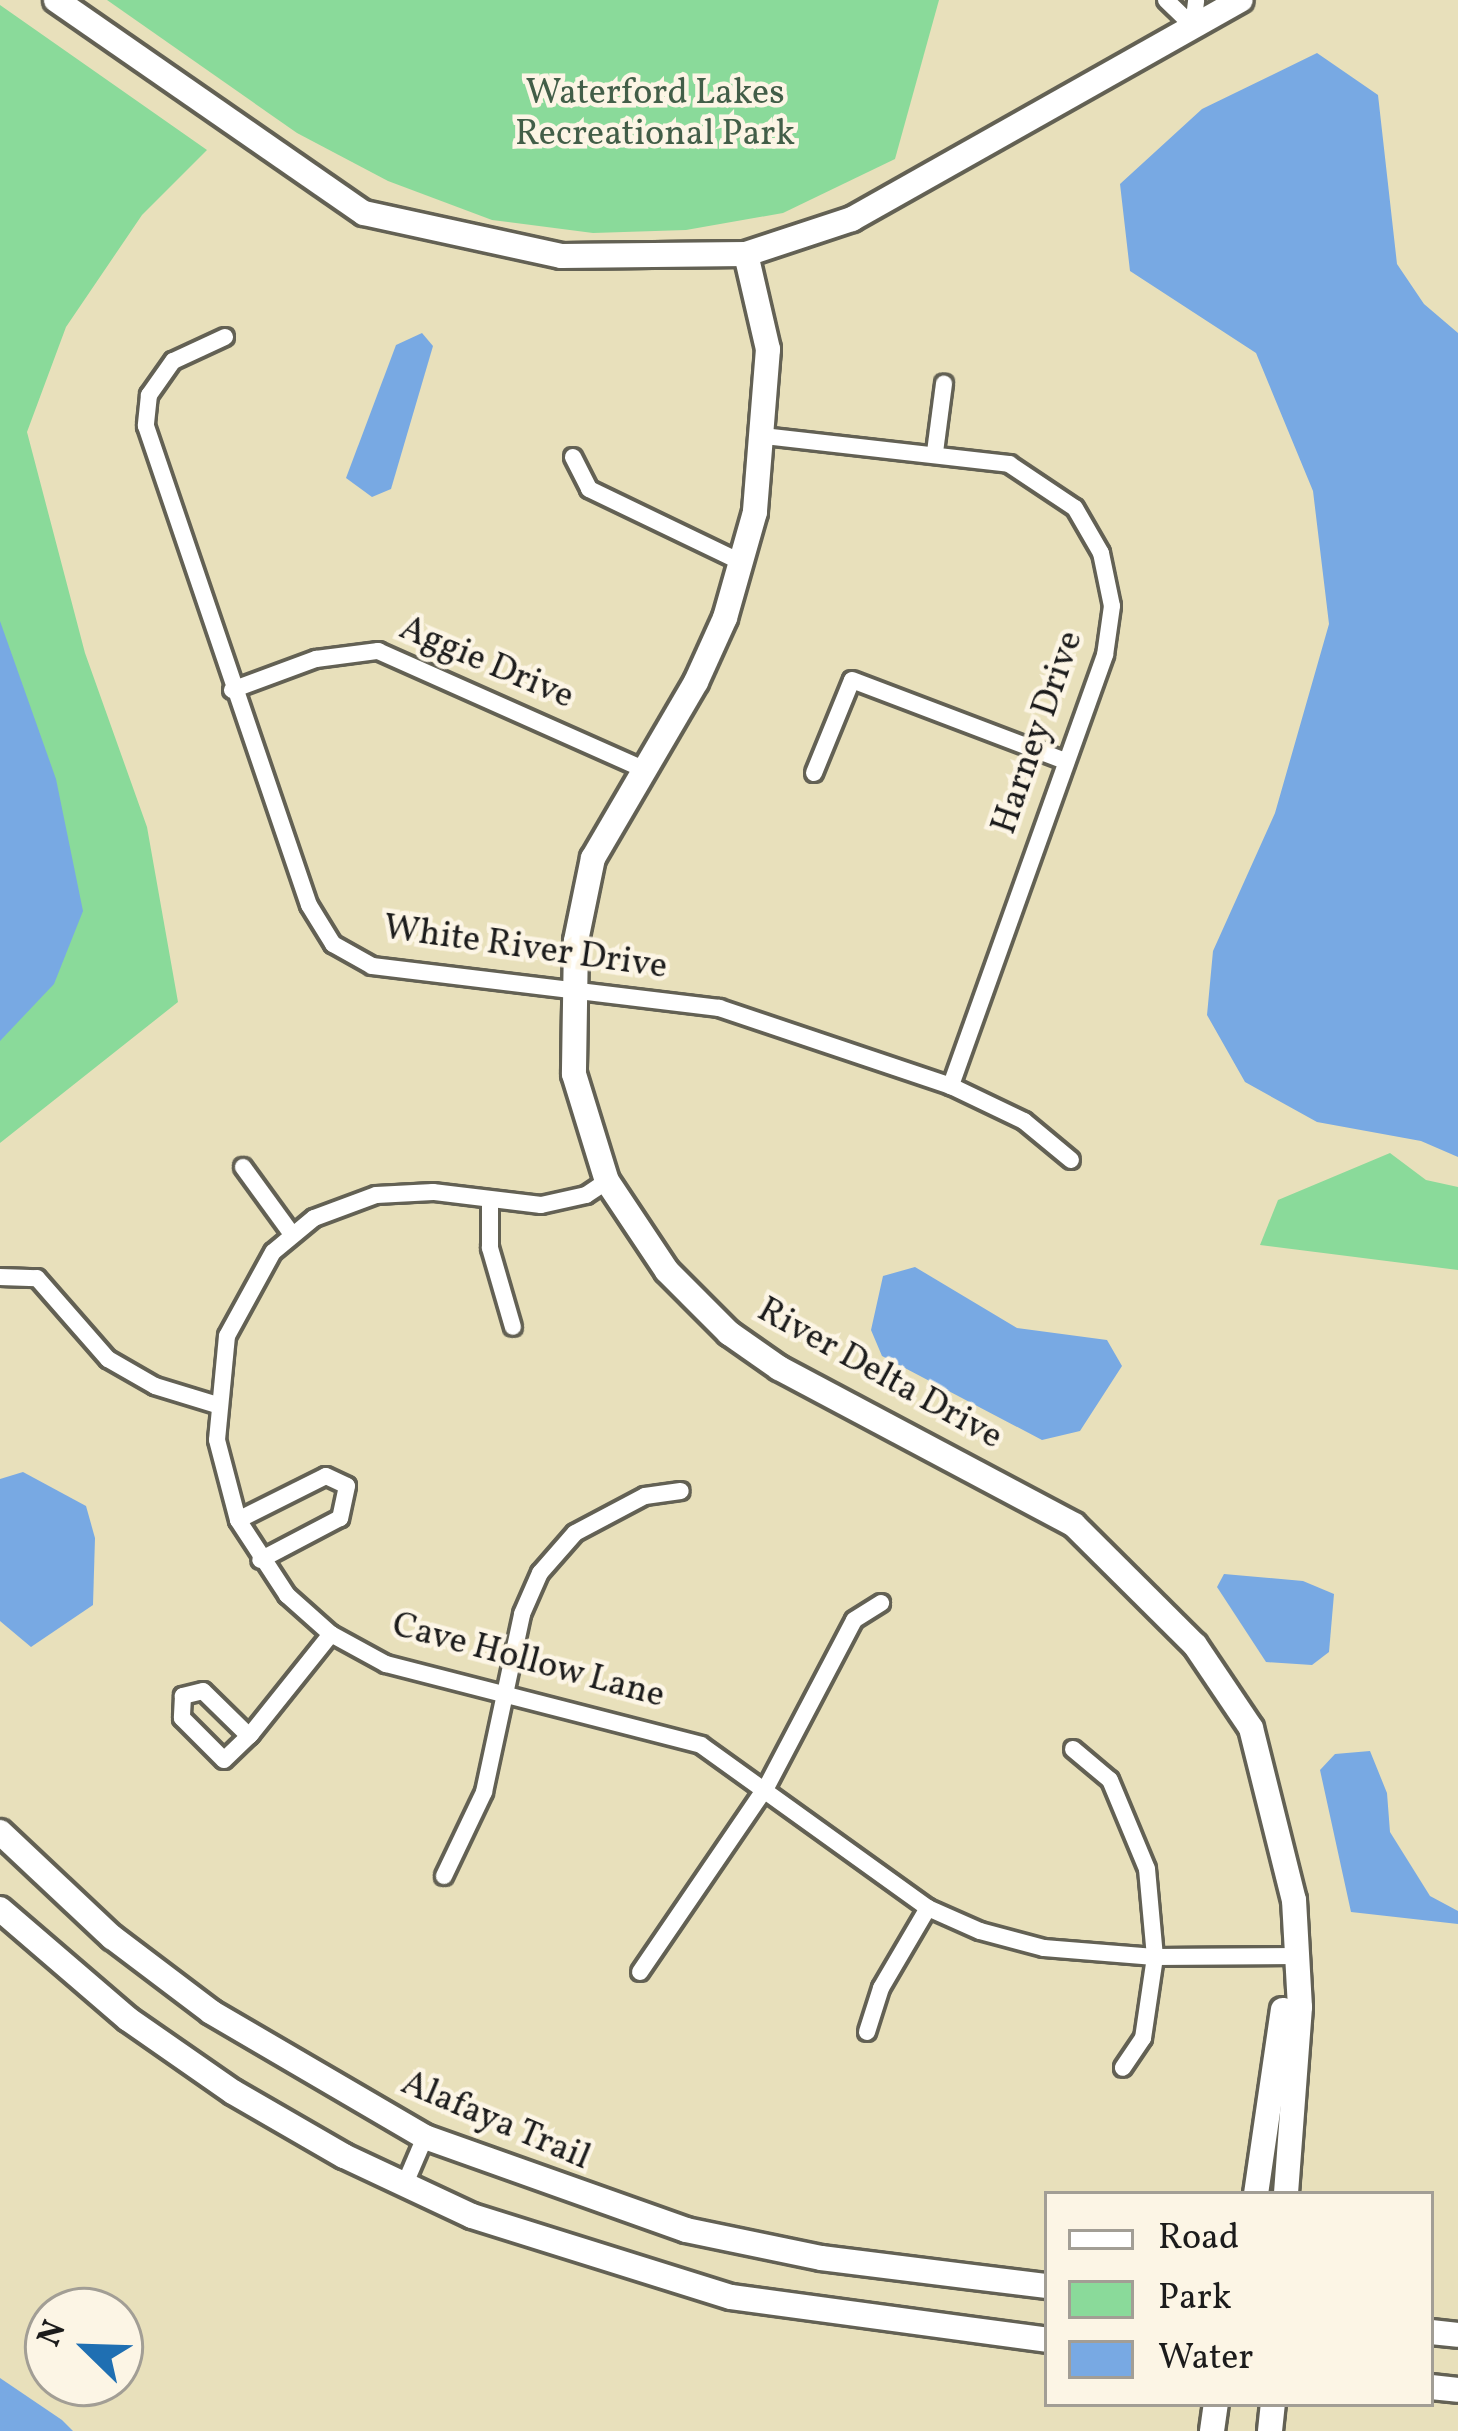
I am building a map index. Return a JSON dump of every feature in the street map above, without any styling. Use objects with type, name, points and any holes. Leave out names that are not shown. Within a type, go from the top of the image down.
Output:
[{"type":"street","points":[[56,0],[364,212],[561,256],[746,254],[852,219],[1240,0]]},
{"type":"street","points":[[1166,0],[1193,26]]},
{"type":"street","points":[[1193,26],[1196,0]]},
{"type":"street","name":"River Delta Drive","points":[[746,254],[768,350],[764,436],[743,563],[696,682],[641,768],[593,858],[572,993],[574,1074],[607,1180],[667,1271],[729,1333],[779,1369],[1074,1525],[1138,1582],[1251,1728],[1283,1842],[1297,1955],[1286,2191]]},
{"type":"street","name":"White River Drive","points":[[226,337],[172,361],[149,395],[146,426],[232,690],[309,905],[332,944],[372,966],[719,1008],[951,1086],[1024,1121],[1071,1160]]},
{"type":"street","points":[[935,452],[944,384]]},
{"type":"street","name":"Harney Drive","points":[[764,436],[935,452],[1036,477],[1095,534],[1111,628],[951,1086]]},
{"type":"street","points":[[573,457],[589,489],[743,563]]},
{"type":"street","name":"Aggie Drive","points":[[232,690],[316,659],[378,651],[641,768]]},
{"type":"street","points":[[814,773],[852,680],[1065,760]]},
{"type":"street","points":[[243,1167],[291,1233]]},
{"type":"street","name":"Cave Hollow Lane","points":[[607,1180],[586,1195],[541,1204],[389,1193],[334,1207],[291,1233],[240,1305],[217,1405],[217,1440],[238,1520],[260,1560],[331,1634],[386,1664],[507,1690],[701,1745],[767,1786],[928,1908],[1044,1948],[1155,1957],[1297,1955]]},
{"type":"street","points":[[490,1200],[490,1248],[513,1327]]},
{"type":"street","points":[[0,1277],[37,1278],[108,1359],[155,1386],[217,1405]]},
{"type":"street","points":[[238,1520],[326,1476],[347,1486],[350,1502],[340,1519],[260,1560]]},
{"type":"street","points":[[444,1876],[484,1792],[522,1614],[540,1573],[575,1533],[645,1496],[681,1491]]},
{"type":"street","points":[[640,1972],[767,1786],[854,1620],[881,1604]]},
{"type":"street","points":[[249,1736],[203,1691],[183,1696],[182,1718],[224,1760],[249,1736],[331,1634]]},
{"type":"street","points":[[1073,1750],[1101,1768],[1130,1820],[1147,1869],[1155,1957],[1143,2038],[1123,2068]]},
{"type":"street","name":"Alafaya Trail","points":[[0,1832],[112,1937],[211,2012],[425,2137],[686,2230],[821,2258],[1044,2286]]},
{"type":"street","points":[[868,2032],[881,1988],[928,1908]]},
{"type":"street","points":[[0,1909],[182,2058],[404,2186],[531,2240],[713,2292],[1044,2340]]},
{"type":"street","name":"River Delta Drive","points":[[1257,2191],[1297,1955]]},
{"type":"street","points":[[404,2186],[425,2137]]},
{"type":"green space","name":"Waterford Lakes Recreational Park","points":[[107,0],[939,0],[895,159],[783,213],[686,230],[593,233],[492,220],[388,181],[297,133]]},
{"type":"green space","points":[[0,5],[207,150],[142,215],[66,327],[27,432],[85,653],[147,827],[178,1002],[0,1143]]},
{"type":"green space","points":[[1390,1153],[1426,1180],[1458,1187],[1458,1270],[1260,1245],[1278,1200]]},
{"type":"water","points":[[1317,53],[1378,95],[1397,264],[1424,304],[1458,333],[1458,1157],[1421,1141],[1317,1122],[1245,1082],[1207,1015],[1213,951],[1275,813],[1329,624],[1313,491],[1256,353],[1130,271],[1120,184],[1202,109]]},
{"type":"water","points":[[422,333],[433,346],[391,489],[372,497],[346,478],[396,345]]},
{"type":"water","points":[[0,621],[56,779],[83,911],[54,984],[0,1041]]},
{"type":"water","points":[[915,1267],[1017,1328],[1107,1340],[1122,1366],[1080,1431],[1042,1440],[882,1356],[871,1330],[883,1276]]},
{"type":"water","points":[[23,1472],[86,1506],[95,1538],[93,1605],[31,1647],[0,1621],[0,1479]]},
{"type":"water","points":[[1224,1574],[1303,1581],[1334,1594],[1329,1652],[1312,1665],[1266,1662],[1217,1587]]},
{"type":"water","points":[[1370,1751],[1387,1793],[1390,1832],[1430,1896],[1458,1911],[1458,1924],[1351,1912],[1320,1770],[1335,1754]]},
{"type":"water","points":[[0,2378],[24,2394],[24,2407],[43,2407],[73,2431],[0,2431]]}]
